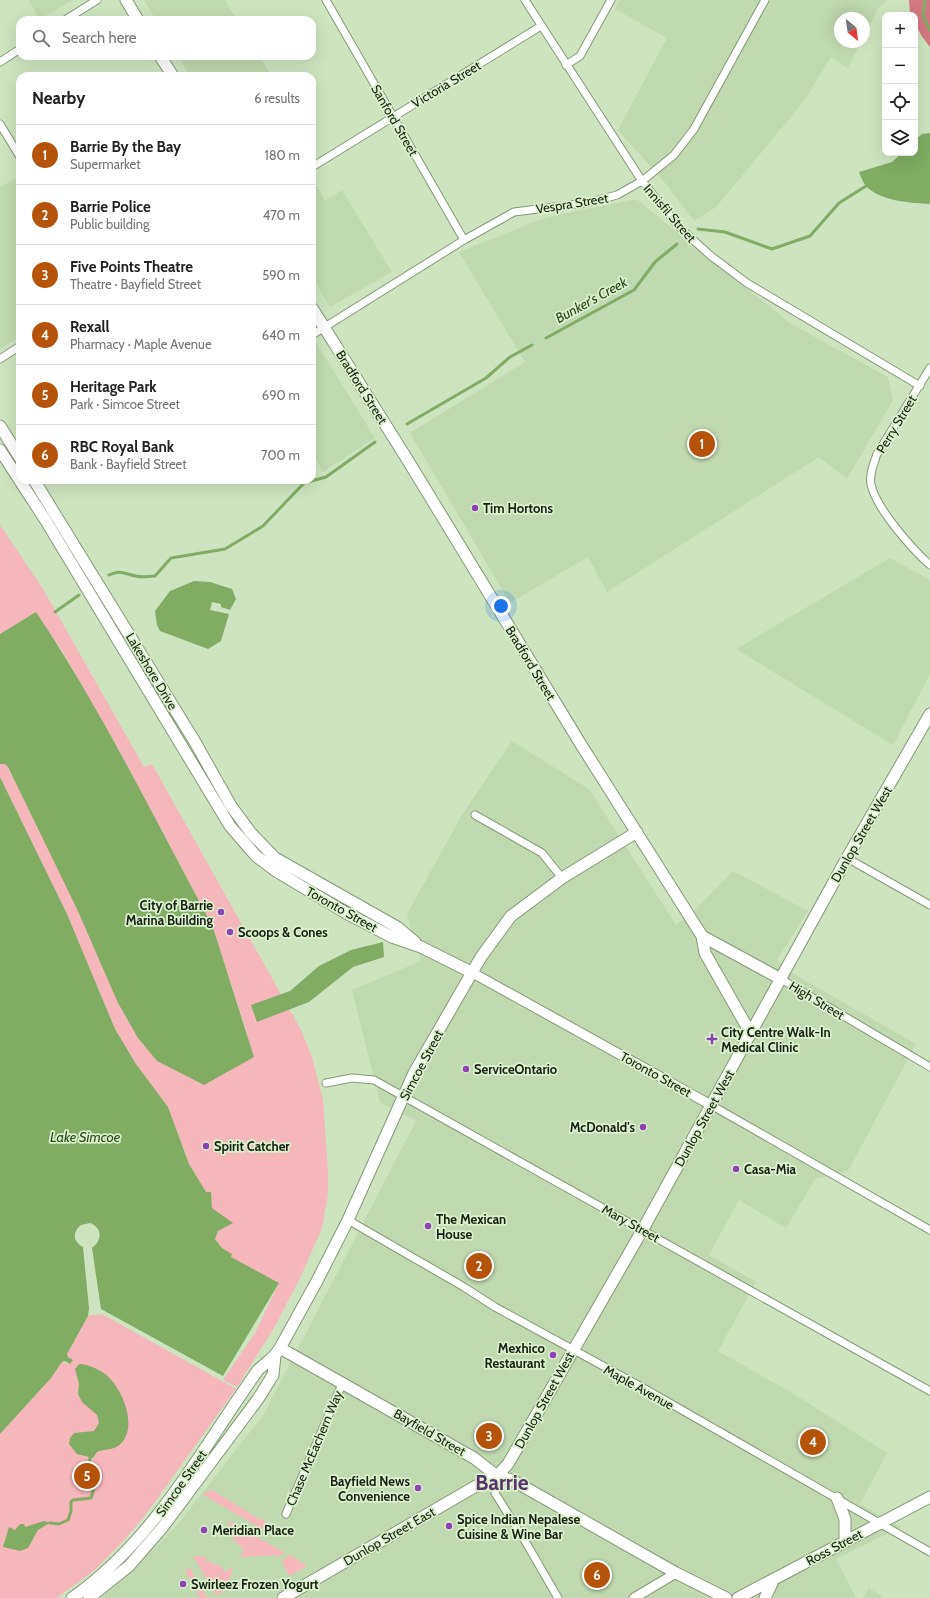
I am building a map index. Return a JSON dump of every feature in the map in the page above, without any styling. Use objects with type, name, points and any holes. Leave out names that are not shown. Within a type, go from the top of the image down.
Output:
[{"type":"main road","points":[[126,0],[136,16]]},
{"type":"main road","points":[[163,60],[170,72]]},
{"type":"main road","name":"Bradford Street","points":[[316,315],[407,459],[571,729],[702,936]]},
{"type":"main road","points":[[0,426],[16,452]]},
{"type":"main road","name":"Toronto Street","points":[[0,450],[16,475]]},
{"type":"main road","name":"Toronto Street","points":[[22,484],[48,524],[230,826],[266,865],[346,913],[392,937],[421,947],[471,972]]},
{"type":"main road","name":"Lakeshore Drive","points":[[36,484],[195,742],[231,806],[251,833],[276,858]]},
{"type":"main road","name":"Dunlop Street West","points":[[497,1476],[508,1464],[572,1350],[643,1229],[847,858],[930,714]]},
{"type":"main road","name":"Simcoe Street","points":[[72,1598],[122,1557],[147,1530],[176,1491],[258,1370],[277,1352],[317,1281],[348,1220],[414,1074],[471,972],[511,916],[562,878],[637,832]]},
{"type":"main road","name":"Toronto Street","points":[[276,858],[397,927],[421,947]]},
{"type":"main road","points":[[702,936],[706,953],[751,1034]]},
{"type":"main road","name":"High Street","points":[[702,936],[780,979]]},
{"type":"main road","name":"Simcoe Street","points":[[89,1598],[129,1566],[170,1518],[258,1399],[273,1375],[277,1352]]},
{"type":"main road","name":"Bayfield Street","points":[[277,1352],[343,1382],[474,1458],[497,1476],[512,1480],[676,1573],[726,1598]]},
{"type":"main road","name":"Dunlop Street East","points":[[283,1598],[476,1486],[497,1476]]},
{"type":"main road","name":"Ross Street","points":[[738,1598],[930,1497]]},
{"type":"main road","points":[[837,1498],[845,1519],[845,1541]]},
{"type":"main road","points":[[765,1598],[774,1579]]},
{"type":"street","points":[[71,16],[97,0]]},
{"type":"street","name":"Sanford Street","points":[[326,0],[464,240]]},
{"type":"street","name":"Innisfil Street","points":[[525,0],[642,181],[680,228],[711,256],[747,282],[920,386]]},
{"type":"street","points":[[566,65],[580,56],[611,0]]},
{"type":"street","name":"Vespra Street","points":[[316,333],[464,240],[514,212],[587,203],[616,195],[642,181],[674,155],[694,128],[764,0]]},
{"type":"street","name":"Victoria Street","points":[[316,164],[541,26]]},
{"type":"street","points":[[0,62],[16,52]]},
{"type":"street","points":[[0,124],[16,150]]},
{"type":"street","points":[[0,359],[16,349]]},
{"type":"street","name":"Perry Street","points":[[930,368],[877,454],[872,468],[870,483],[876,500],[884,511],[909,544],[930,565]]},
{"type":"street","points":[[474,815],[542,853],[562,878]]},
{"type":"street","points":[[847,858],[930,905]]},
{"type":"street","name":"Toronto Street","points":[[471,972],[711,1105],[930,1230]]},
{"type":"street","name":"High Street","points":[[780,979],[930,1067]]},
{"type":"street","name":"Mary Street","points":[[326,1083],[352,1078],[374,1080],[643,1229],[930,1391]]},
{"type":"street","name":"Maple Avenue","points":[[348,1220],[464,1287],[495,1307],[647,1390],[930,1552]]},
{"type":"street","name":"Chase McEachern Way","points":[[286,1514],[343,1382]]},
{"type":"street","points":[[497,1476],[495,1494],[528,1546],[558,1598]]},
{"type":"street","points":[[634,1598],[676,1573]]},
{"type":"shaded area","points":[[29,0],[73,0],[44,16],[37,16]]},
{"type":"shaded area","points":[[144,0],[225,0],[235,16],[154,16]]},
{"type":"shaded area","points":[[620,0],[888,0],[879,7],[870,25],[870,12],[834,12],[834,48],[858,48],[848,68],[831,57],[804,101],[716,207],[694,221],[666,184],[618,130],[667,38],[615,9]]},
{"type":"shaded area","points":[[909,0],[930,0],[930,47],[918,28],[918,12],[910,12]]},
{"type":"shaded area","points":[[180,60],[262,60],[269,72],[188,72]]},
{"type":"shaded area","points":[[16,178],[16,339],[0,349],[0,187]]},
{"type":"shaded area","points":[[316,184],[325,201],[342,190],[392,272],[330,307],[316,284]]},
{"type":"shaded area","points":[[636,199],[791,324],[888,377],[893,400],[847,479],[819,457],[607,592],[588,557],[510,603],[410,433],[525,362],[459,252],[544,218]]},
{"type":"shaded area","points":[[316,342],[375,438],[323,472],[316,460]]},
{"type":"shaded area","points":[[0,525],[43,589],[144,767],[152,764],[301,1030],[312,1057],[323,1100],[328,1170],[328,1195],[322,1228],[301,1276],[274,1328],[237,1387],[223,1380],[255,1333],[279,1283],[230,1257],[232,1254],[222,1248],[215,1239],[218,1231],[232,1223],[212,1208],[211,1193],[206,1192],[189,1164],[168,1107],[136,1064],[115,1029],[67,914],[0,777],[0,764],[5,764],[8,767],[26,802],[77,908],[121,1006],[143,1043],[157,1061],[248,1036],[212,925],[121,754],[64,654],[36,613],[0,634]]},
{"type":"shaded area","points":[[890,558],[930,580],[930,674],[893,745],[736,649]]},
{"type":"shaded area","points":[[512,741],[589,789],[676,925],[696,909],[733,871],[808,911],[777,960],[799,977],[916,1044],[848,1171],[815,1179],[786,1228],[739,1200],[709,1255],[756,1282],[718,1351],[794,1394],[887,1453],[860,1504],[901,1527],[836,1559],[856,1598],[101,1598],[138,1565],[179,1523],[264,1414],[416,1121],[380,1102],[352,990],[421,961],[407,914],[462,815]]},
{"type":"shaded area","points":[[102,1314],[236,1389],[144,1517],[96,1569],[57,1598],[0,1598],[0,1434],[51,1378],[62,1362],[70,1364],[67,1354],[88,1316]]},
{"type":"shaded area","points":[[212,1490],[261,1520],[262,1519],[275,1531],[273,1533],[267,1532],[202,1494]]},
{"type":"shaded area","points":[[229,1521],[285,1553],[277,1557],[274,1555],[240,1557],[238,1559],[244,1551],[241,1550],[242,1546],[238,1545],[237,1541],[233,1541],[233,1534],[230,1534]]},
{"type":"shaded area","points":[[290,1555],[307,1566],[289,1576],[282,1560]]},
{"type":"shaded area","points":[[193,1556],[206,1557],[206,1561],[213,1562],[213,1565],[220,1565],[225,1572],[233,1566],[228,1588],[216,1596]]},
{"type":"shaded area","points":[[190,1568],[207,1598],[200,1598],[185,1570]]},
{"type":"shaded area","points":[[869,1588],[884,1598],[863,1598]]},
{"type":"water","points":[[930,133],[930,204],[905,202],[888,198],[873,192],[862,180],[859,172],[892,162],[899,156],[918,156],[918,137],[922,134]]},
{"type":"water","points":[[194,581],[210,582],[232,589],[236,599],[230,610],[221,607],[221,604],[212,602],[210,610],[229,614],[221,641],[208,649],[160,631],[157,625],[155,611],[170,591]]},
{"type":"water","points":[[36,612],[84,688],[106,727],[212,925],[254,1057],[204,1085],[157,1061],[138,1038],[118,1003],[77,909],[8,767],[5,764],[0,764],[0,634]]},
{"type":"water","name":"Lake Simcoe","points":[[0,777],[67,914],[115,1029],[136,1064],[168,1107],[189,1164],[206,1192],[211,1192],[212,1208],[233,1223],[218,1231],[215,1239],[222,1248],[232,1254],[231,1257],[279,1283],[223,1376],[101,1309],[92,1248],[98,1242],[100,1235],[99,1231],[94,1225],[90,1223],[81,1225],[76,1231],[75,1237],[77,1242],[83,1247],[89,1308],[88,1316],[67,1354],[68,1357],[73,1360],[70,1364],[65,1361],[62,1362],[51,1378],[0,1434]]},
{"type":"water","points":[[383,942],[384,957],[353,967],[309,1002],[257,1022],[251,1005],[290,991],[319,966],[351,950]]},
{"type":"water","points":[[79,1364],[99,1370],[111,1380],[123,1398],[128,1420],[128,1430],[124,1439],[118,1446],[97,1452],[93,1458],[77,1454],[69,1444],[70,1438],[74,1433],[94,1431],[99,1423],[97,1415],[82,1402],[78,1394],[79,1384],[75,1369]]},
{"type":"water","points":[[44,1521],[50,1523],[38,1530],[28,1548],[20,1551],[3,1547],[9,1527],[15,1530],[20,1524],[24,1524],[25,1527]]},
{"type":"waterway","points":[[925,0],[923,16],[930,30]]},
{"type":"waterway","name":"Bunker's Creek","points":[[698,229],[725,232],[772,249],[810,236],[839,203],[866,186]]},
{"type":"waterway","name":"Bunker's Creek","points":[[546,338],[634,290],[655,262],[677,244]]},
{"type":"waterway","name":"Bunker's Creek","points":[[407,424],[486,378],[510,357],[532,345]]},
{"type":"waterway","name":"Bunker's Creek","points":[[316,480],[326,477],[375,442]]},
{"type":"waterway","name":"Bunker's Creek","points":[[109,575],[120,572],[141,577],[155,576],[171,558],[225,549],[263,526],[303,484]]},
{"type":"waterway","name":"Bunker's Creek","points":[[55,612],[79,595]]},
{"type":"waterway","points":[[50,1523],[59,1524],[68,1520],[71,1511],[71,1502],[73,1500],[91,1498],[94,1488],[89,1471],[90,1457]]},
{"type":"place","name":"Barrie By the Bay","points":[[702,444]]},
{"type":"place","name":"Tim Hortons","points":[[475,508]]},
{"type":"place","name":"City of Barrie Marina Building","points":[[221,912]]},
{"type":"place","name":"Scoops & Cones","points":[[230,932]]},
{"type":"place","name":"City Centre Walk-In Medical Clinic","points":[[712,1039]]},
{"type":"place","name":"ServiceOntario","points":[[466,1069]]},
{"type":"place","name":"McDonald's","points":[[643,1127]]},
{"type":"place","name":"Spirit Catcher","points":[[206,1146]]},
{"type":"place","name":"Casa-Mia","points":[[736,1169]]},
{"type":"place","name":"The Mexican House","points":[[428,1226]]},
{"type":"place","name":"Barrie Police","points":[[479,1266]]},
{"type":"place","name":"Mexhico Restaurant","points":[[553,1355]]},
{"type":"place","name":"Five Points Theatre","points":[[489,1436]]},
{"type":"place","name":"Rexall","points":[[813,1442]]},
{"type":"place","name":"Heritage Park","points":[[87,1476]]},
{"type":"place","name":"Bayfield News Convenience","points":[[418,1488]]},
{"type":"place","name":"Spice Indian Nepalese Cuisine & Wine Bar","points":[[449,1526]]},
{"type":"place","name":"Meridian Place","points":[[204,1530]]},
{"type":"place","name":"RBC Royal Bank","points":[[597,1575]]},
{"type":"place","name":"Swirleez Frozen Yogurt","points":[[183,1584]]},
{"type":"district","name":"Barrie","points":[[502,1482]]}]
